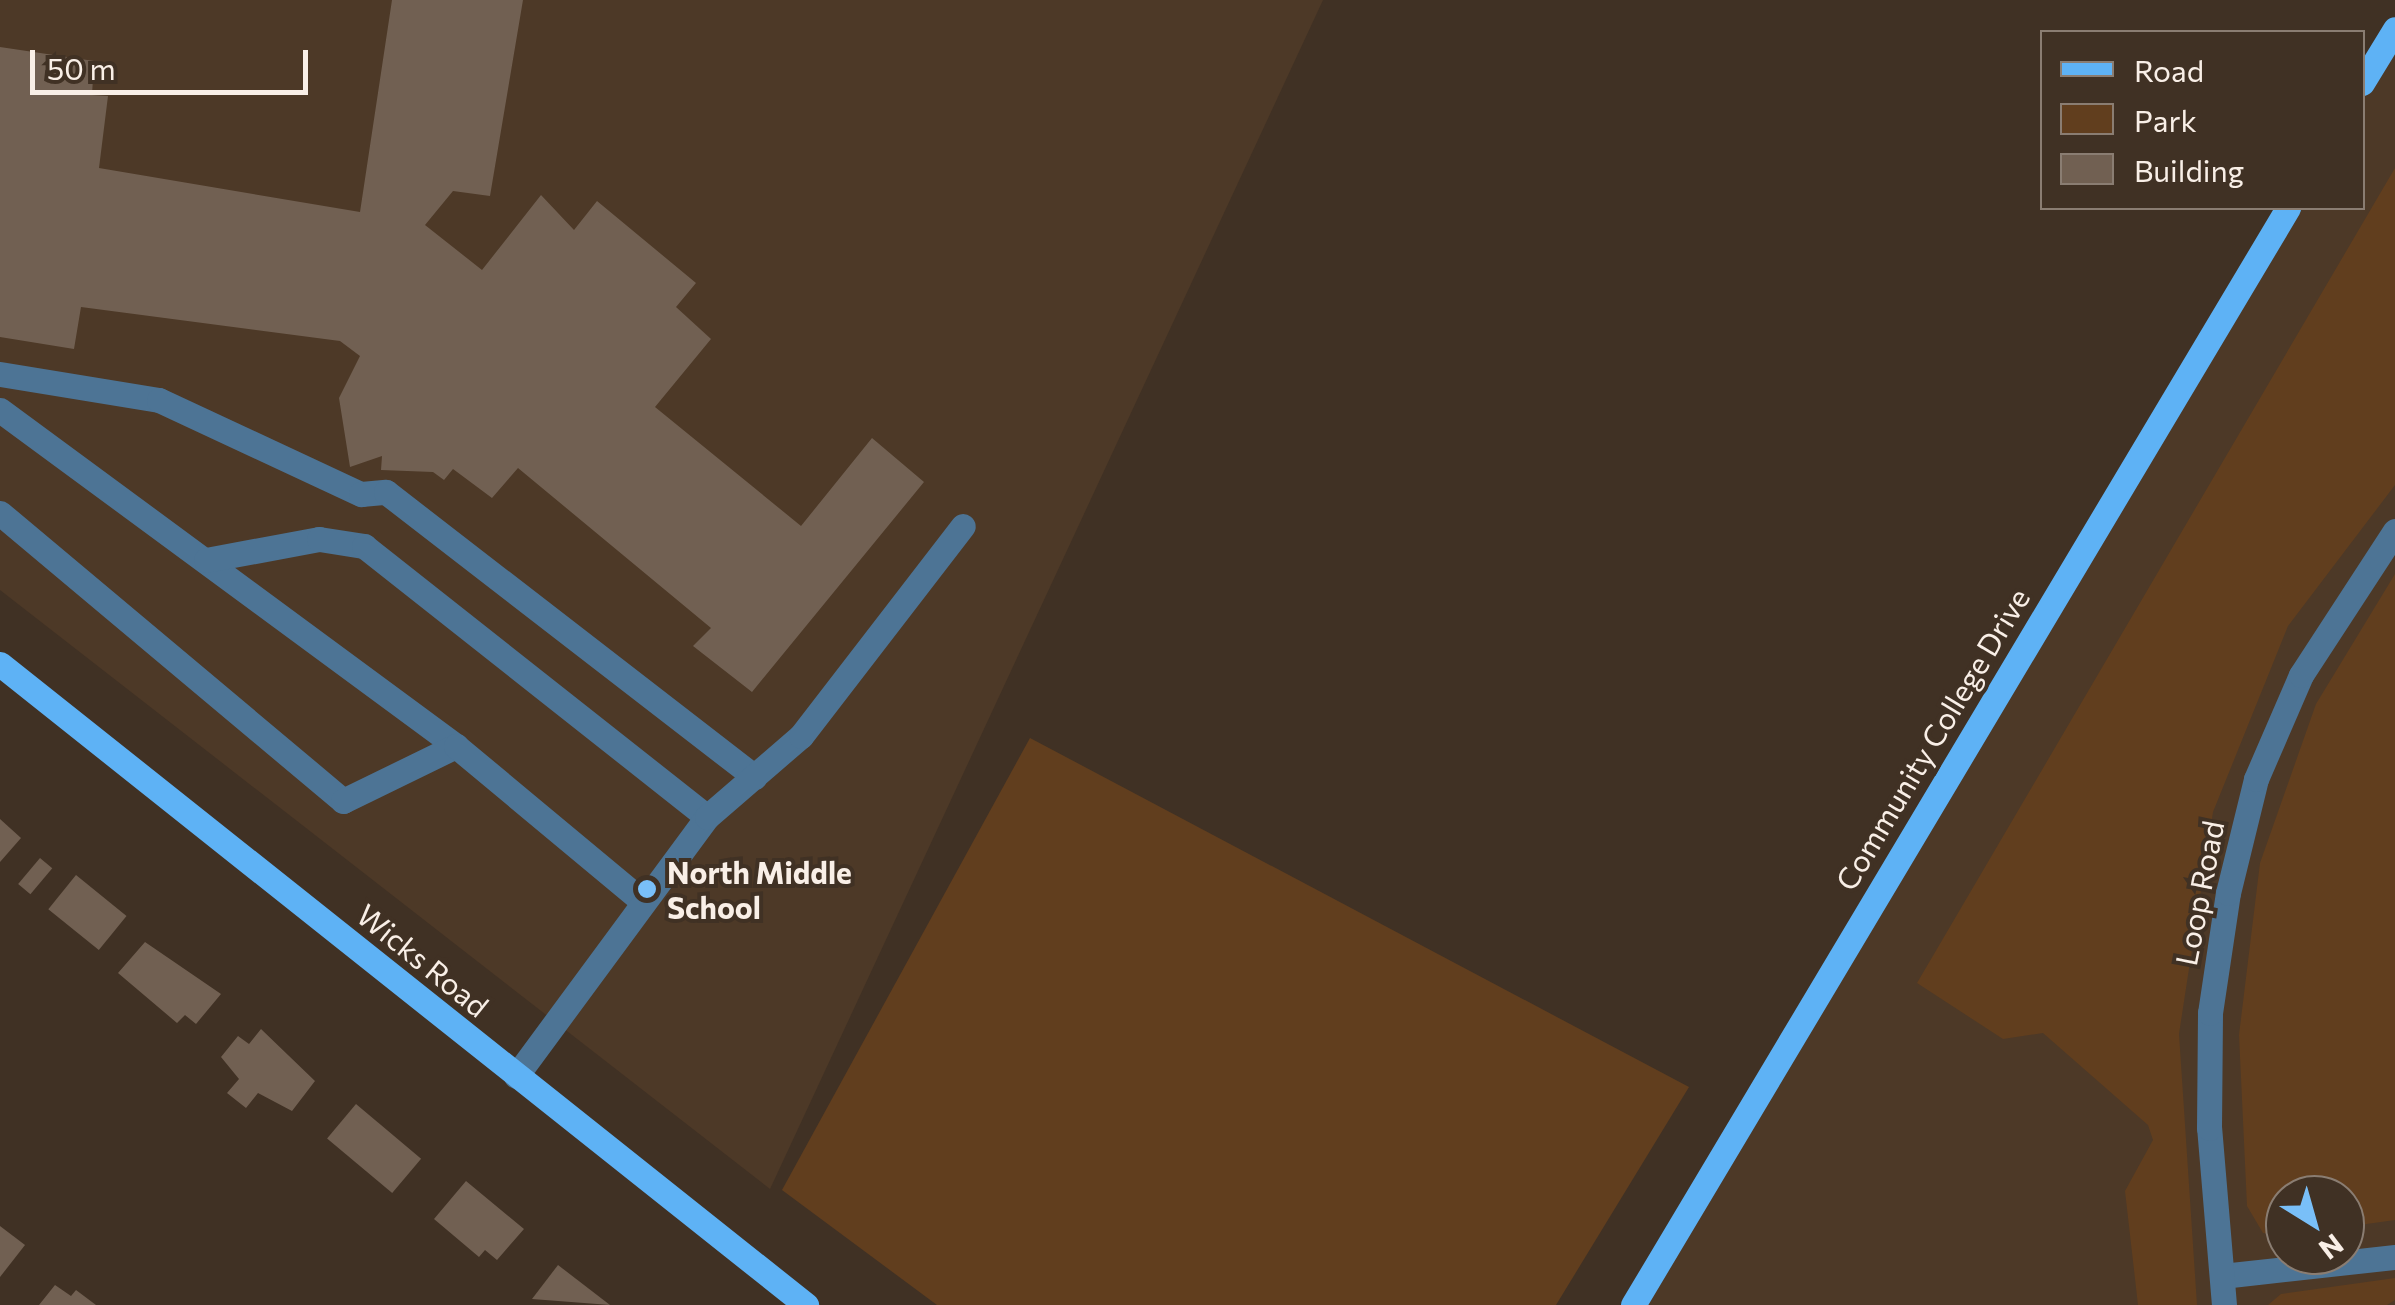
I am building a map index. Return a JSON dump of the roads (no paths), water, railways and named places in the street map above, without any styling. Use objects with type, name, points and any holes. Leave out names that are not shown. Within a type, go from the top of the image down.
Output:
[{"type":"main road","points":[[2365,78],[2395,30]]},
{"type":"main road","name":"Community College Drive","points":[[1633,1305],[2287,210]]},
{"type":"main road","name":"Wicks Road","points":[[0,664],[806,1305]]},
{"type":"lane","points":[[0,374],[159,400],[361,494],[386,492],[755,776]]},
{"type":"lane","points":[[0,410],[456,746],[643,902]]},
{"type":"lane","points":[[0,514],[343,801],[456,746]]},
{"type":"lane","points":[[516,1076],[707,817],[801,736],[963,526]]},
{"type":"lane","name":"Loop Road","points":[[2224,1305],[2209,1128],[2210,1013],[2228,893],[2256,779],[2302,675],[2395,531]]},
{"type":"lane","points":[[206,560],[318,539],[364,546],[707,817]]},
{"type":"lane","points":[[2222,1276],[2395,1257]]},
{"type":"place","name":"North Middle School","points":[[647,889]]}]
